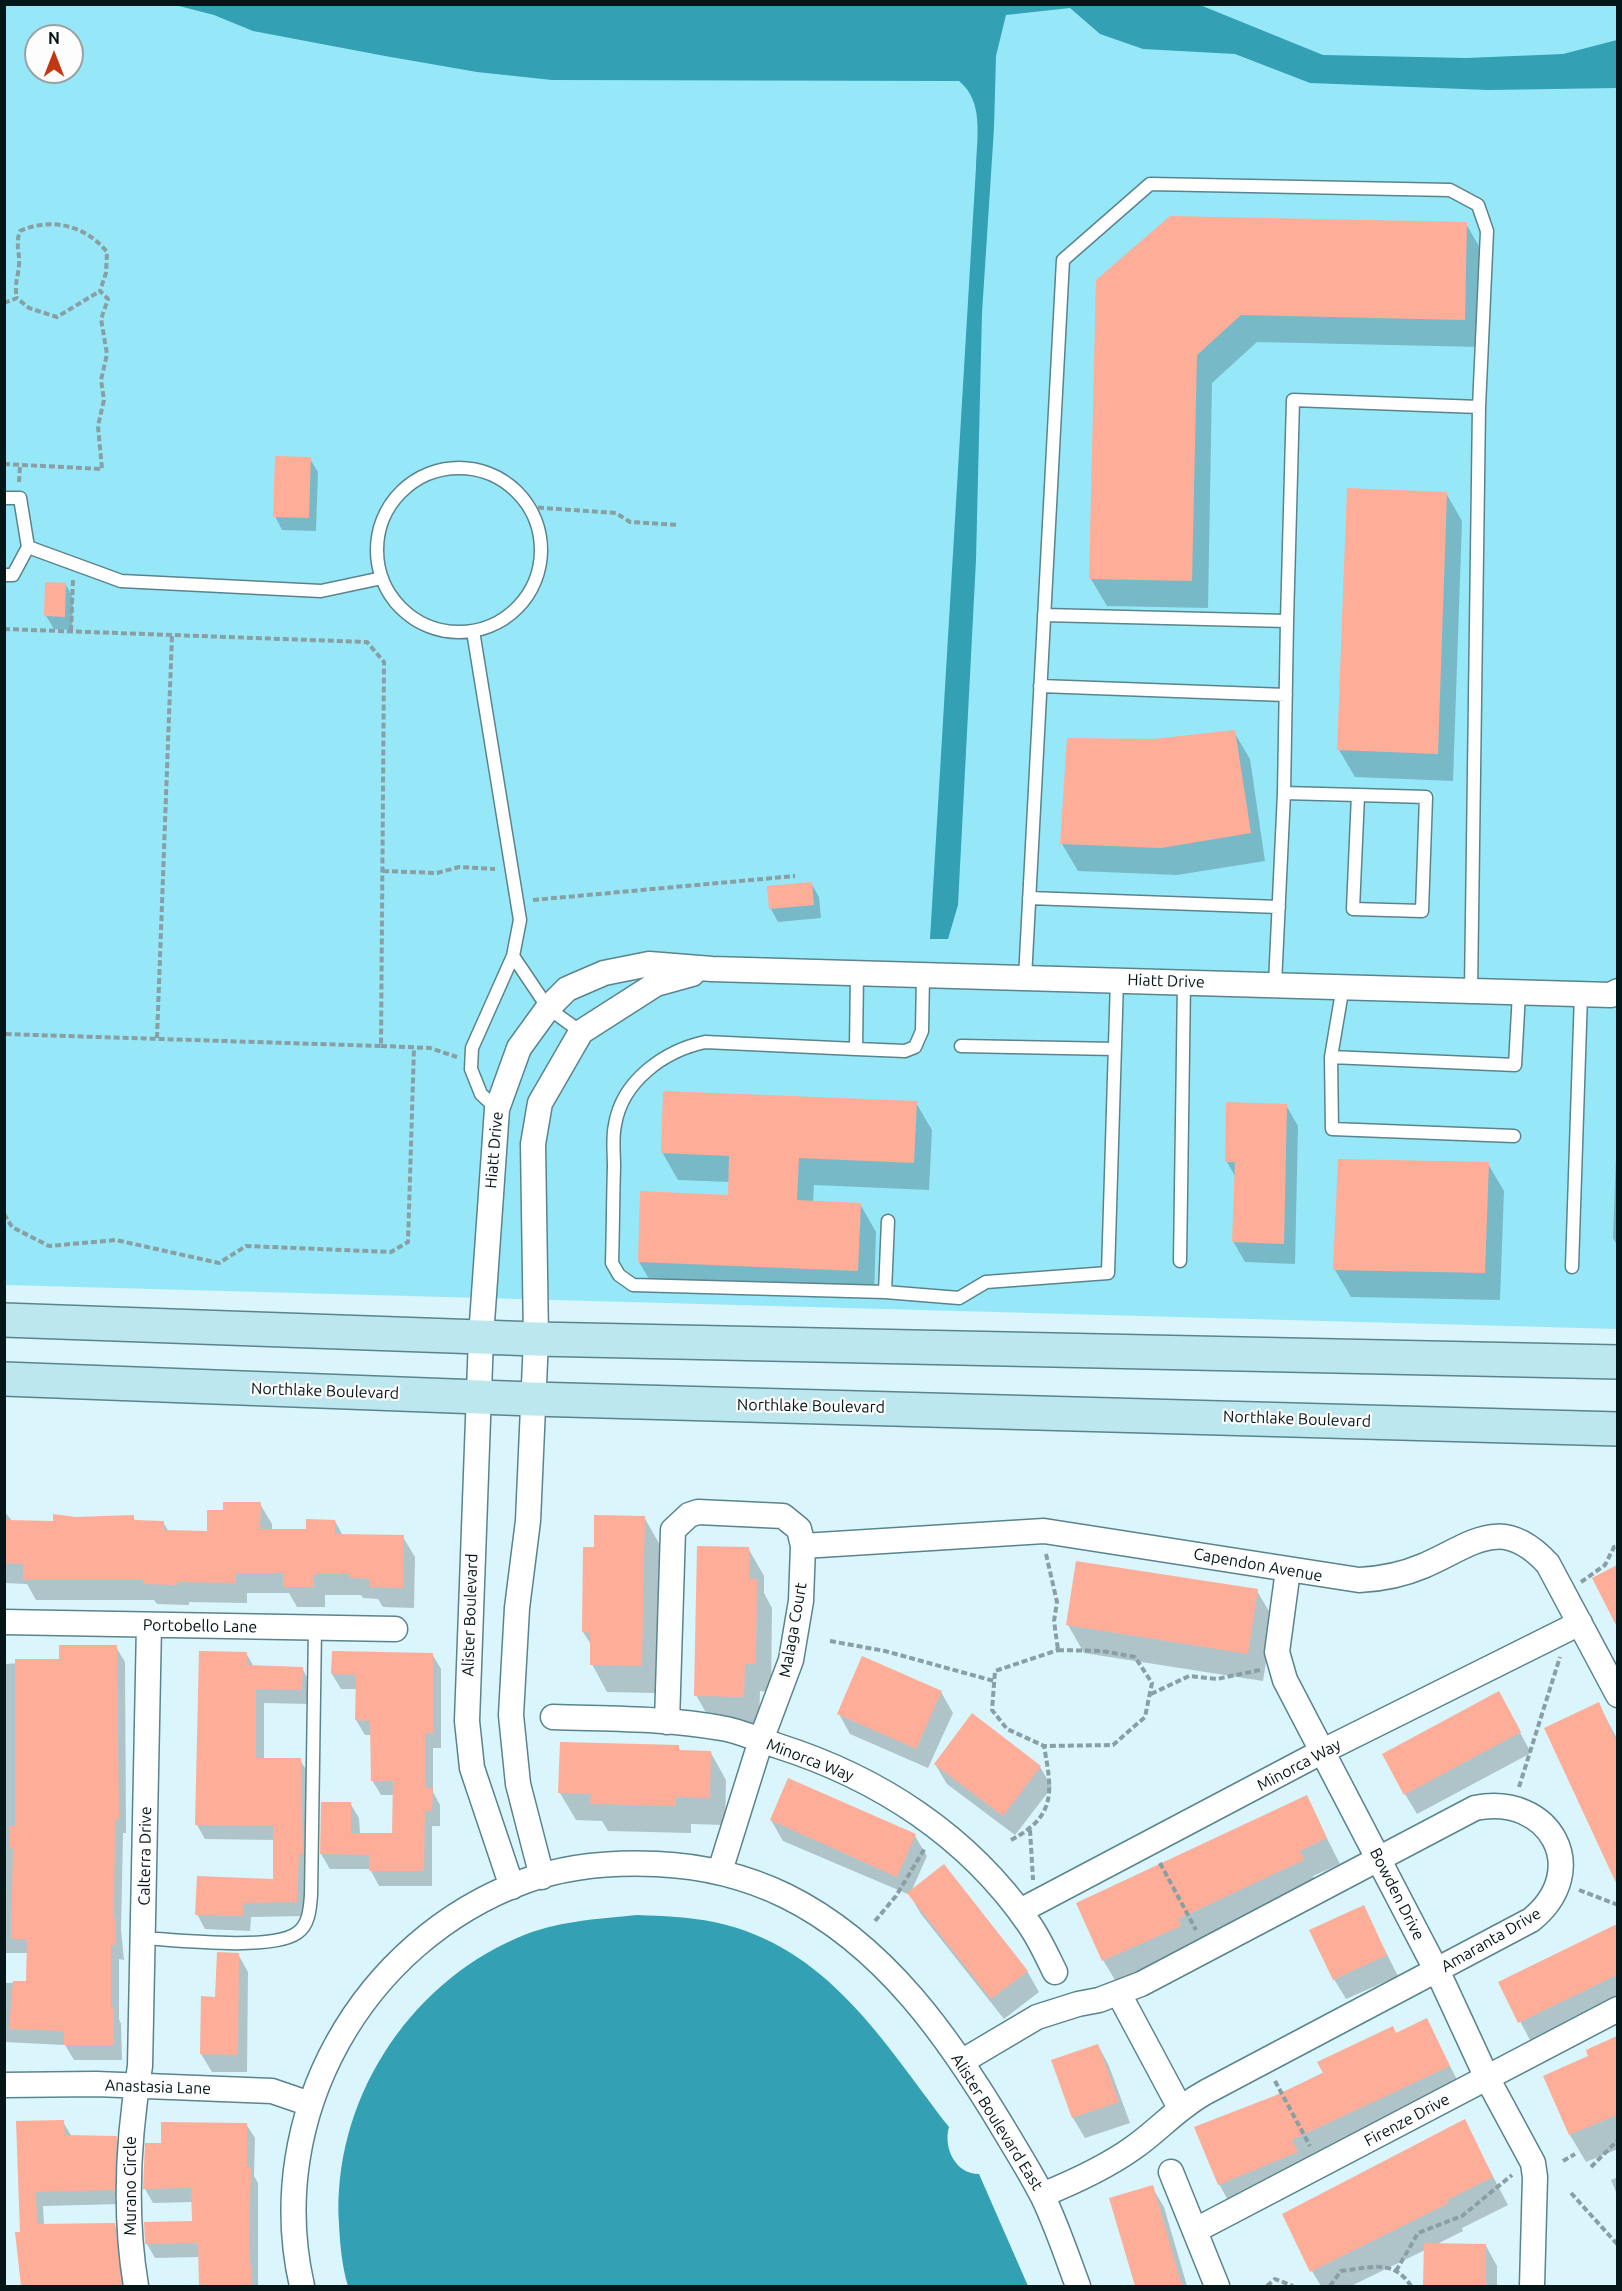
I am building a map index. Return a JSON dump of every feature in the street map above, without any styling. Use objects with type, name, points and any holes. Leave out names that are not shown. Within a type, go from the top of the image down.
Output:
[{"type":"main road","points":[[4,1320],[536,1339],[1617,1362]]},
{"type":"main road","name":"Northlake Boulevard","points":[[4,1379],[532,1399],[1617,1429]]},
{"type":"street","name":"Hiatt Drive","points":[[480,1337],[497,1109],[519,1048],[548,1008],[567,989],[604,973],[650,964],[712,969],[1519,993],[1611,995],[1617,991]]},
{"type":"street","name":"Hiatt Drive","points":[[536,1339],[533,1144],[540,1103],[581,1032],[656,984],[712,969]]},
{"type":"street","name":"Alister Boulevard","points":[[480,1337],[468,1747],[489,1824],[526,1881]]},
{"type":"street","points":[[526,1881],[511,1714],[517,1608],[528,1521],[536,1339]]},
{"type":"street","name":"Malaga Court","points":[[667,1722],[673,1530],[689,1515],[698,1512],[783,1516],[799,1529],[803,1546],[801,1601],[790,1660],[761,1740],[720,1871]]},
{"type":"street","name":"Capendon Avenue","points":[[803,1546],[1044,1531],[1336,1578],[1379,1579],[1424,1566],[1477,1539],[1508,1538],[1535,1550],[1548,1564],[1617,1695]]},
{"type":"street","name":"Bowden Drive","points":[[1288,1570],[1278,1634],[1280,1666],[1437,1971],[1486,2076],[1533,2163],[1535,2177],[1532,2286]]},
{"type":"street","name":"Portobello Lane","points":[[4,1622],[395,1629]]},
{"type":"street","name":"Minorca Way","points":[[1027,1908],[1323,1751],[1580,1623]]},
{"type":"street","name":"Calterra Drive","points":[[137,2086],[140,2066],[149,1625]]},
{"type":"street","name":"Minorca Way","points":[[553,1717],[667,1722],[724,1728],[811,1756],[854,1776],[927,1818],[1027,1908],[1055,1972]]},
{"type":"street","name":"Amaranta Drive","points":[[961,2062],[1037,2017],[1119,1994],[1467,1812],[1487,1806],[1514,1807],[1541,1822],[1557,1843],[1561,1855],[1560,1884],[1546,1909],[1532,1920],[1180,2108],[1133,2148],[1090,2174],[1042,2195]]},
{"type":"street","name":"Alister Boulevard East","points":[[302,2286],[294,2205],[304,2122],[310,2104],[347,2026],[363,2003],[404,1955],[461,1912],[526,1881],[620,1863],[674,1865],[720,1871],[786,1896],[844,1932],[876,1958],[906,1991],[961,2062],[984,2096],[1042,2195],[1078,2286]]},
{"type":"street","points":[[1119,1994],[1180,2108]]},
{"type":"street","name":"Firenze Drive","points":[[1196,2230],[1617,2009]]},
{"type":"street","name":"Anastasia Lane","points":[[4,2085],[137,2086],[272,2091],[310,2104]]},
{"type":"street","name":"Murano Circle","points":[[136,2286],[131,2247],[129,2174],[137,2086]]},
{"type":"street","points":[[1171,2172],[1196,2230],[1216,2286]]},
{"type":"lane","points":[[1025,978],[1063,260],[1149,184],[1450,190],[1478,205],[1487,231],[1479,407],[1471,991]]},
{"type":"lane","points":[[1275,984],[1284,793],[1293,400],[1479,407]]},
{"type":"lane","points":[[461,468],[481,471],[508,484],[529,507],[541,542],[539,570],[527,596],[508,616],[491,626],[473,631],[454,632],[428,626],[403,611],[387,591],[377,558],[378,535],[387,510],[408,486],[424,476],[441,470],[461,468]]},
{"type":"lane","points":[[4,498],[20,498],[28,547],[13,576],[4,575]]},
{"type":"lane","points":[[28,547],[121,581],[321,591],[382,578]]},
{"type":"lane","points":[[1044,615],[1287,621]]},
{"type":"lane","points":[[473,631],[520,920],[513,956],[472,1048],[471,1070],[482,1094],[497,1109]]},
{"type":"lane","points":[[1040,686],[1286,695]]},
{"type":"lane","points":[[1284,793],[1358,795],[1426,797],[1422,911],[1353,909],[1358,795]]},
{"type":"lane","points":[[1029,898],[1279,907]]},
{"type":"lane","points":[[513,956],[548,1008],[581,1032]]},
{"type":"lane","points":[[856,1049],[857,973]]},
{"type":"lane","points":[[923,975],[922,1031],[915,1047],[905,1051],[705,1042],[688,1046],[650,1066],[626,1095],[615,1124],[612,1263],[619,1275],[633,1285],[885,1292],[958,1298],[986,1282],[1108,1273],[1117,980]]},
{"type":"lane","points":[[1180,1261],[1184,982]]},
{"type":"lane","points":[[1343,987],[1331,1057],[1332,1129],[1514,1136]]},
{"type":"lane","points":[[1331,1057],[1515,1065],[1519,993]]},
{"type":"lane","points":[[1572,1267],[1581,994]]},
{"type":"lane","points":[[961,1046],[1115,1049]]},
{"type":"lane","points":[[885,1292],[888,1221]]},
{"type":"lane","points":[[143,1938],[274,1942],[298,1932],[306,1923],[310,1895],[315,1628]]},
{"type":"path","points":[[49,222],[95,237],[107,252],[106,273],[100,291],[57,317],[29,308],[17,298],[14,283],[20,264],[16,243],[20,231],[49,222]]},
{"type":"path","points":[[4,464],[102,470],[98,426],[104,400],[100,380],[107,354],[101,319],[108,299],[100,291]]},
{"type":"path","points":[[4,303],[17,298]]},
{"type":"path","points":[[529,507],[616,513],[630,522],[679,525]]},
{"type":"path","points":[[71,632],[74,563]]},
{"type":"path","points":[[4,629],[367,642],[384,662],[381,1046]]},
{"type":"path","points":[[157,1038],[172,635]]},
{"type":"path","points":[[383,871],[436,873],[459,867],[512,870]]},
{"type":"path","points":[[517,901],[795,876]]},
{"type":"path","points":[[4,1034],[430,1048],[472,1061]]},
{"type":"path","points":[[4,1214],[12,1227],[49,1246],[116,1240],[219,1263],[246,1246],[391,1252],[408,1242],[414,1048]]},
{"type":"path","points":[[1044,1531],[1046,1560],[1057,1602],[1054,1621],[1058,1650]]},
{"type":"path","points":[[1576,1587],[1605,1565],[1614,1547],[1617,1546]]},
{"type":"path","points":[[830,1641],[885,1651],[994,1681]]},
{"type":"path","points":[[1517,1794],[1563,1646]]},
{"type":"path","points":[[1058,1650],[1102,1651],[1135,1657],[1152,1683],[1145,1717],[1113,1745],[1044,1746],[1007,1729],[992,1710],[995,1671],[1058,1650]]},
{"type":"path","points":[[1150,1695],[1189,1676],[1217,1679],[1262,1670]]},
{"type":"path","points":[[1011,1840],[1030,1830],[1047,1810],[1051,1784],[1044,1746]]},
{"type":"path","points":[[1027,1908],[1030,1830]]},
{"type":"path","points":[[1149,1843],[1200,1936]]},
{"type":"path","points":[[874,1921],[896,1896],[926,1846]]},
{"type":"path","points":[[1571,1886],[1617,1905]]},
{"type":"path","points":[[1272,2077],[1320,2165]]},
{"type":"path","points":[[1592,2167],[1617,2140]]},
{"type":"path","points":[[1563,2161],[1575,2154]]},
{"type":"path","points":[[1396,2271],[1418,2233],[1462,2216],[1515,2173]]},
{"type":"path","points":[[1571,2193],[1617,2245]]},
{"type":"path","points":[[1330,2286],[1341,2271],[1386,2266],[1403,2274],[1410,2286]]},
{"type":"path","points":[[1267,2286],[1275,2279],[1293,2286]]},
{"type":"shaded area","points":[[5,5],[1617,5],[1617,1329],[5,1285]]},
{"type":"shaded area","points":[[143,5],[1200,5],[1323,55],[1466,58],[1563,54],[1617,40],[1617,88],[1488,90],[1310,83],[1235,54],[1143,49],[1100,34],[1070,8],[1006,15],[996,56],[994,128],[982,313],[976,560],[958,905],[948,939],[930,939],[977,144],[976,109],[967,89],[959,81],[552,80],[477,72],[385,56],[253,31],[214,15],[179,6]]},
{"type":"shaded area","points":[[637,1915],[705,1920],[754,1934],[790,1952],[821,1975],[850,2002],[876,2031],[949,2127],[948,2143],[957,2164],[971,2173],[979,2174],[1028,2286],[348,2286],[344,2271],[339,2224],[340,2179],[348,2135],[363,2093],[384,2054],[410,2018],[441,1986],[477,1959],[517,1938],[561,1924]]},
{"type":"building","points":[[1170,216],[1467,222],[1465,320],[1241,315],[1197,355],[1192,581],[1089,579],[1096,280]]},
{"type":"building","points":[[275,456],[311,457],[309,518],[273,517]]},
{"type":"building","points":[[1347,488],[1447,492],[1438,754],[1337,750]]},
{"type":"building","points":[[45,582],[66,583],[65,617],[44,616]]},
{"type":"building","points":[[1235,730],[1251,833],[1161,848],[1060,844],[1067,738],[1153,739]]},
{"type":"building","points":[[812,882],[814,905],[769,909],[767,886]]},
{"type":"building","points":[[663,1091],[917,1101],[914,1163],[799,1158],[797,1200],[861,1203],[858,1271],[638,1262],[640,1191],[728,1195],[729,1156],[661,1153]]},
{"type":"building","points":[[1226,1102],[1287,1104],[1284,1244],[1232,1242],[1235,1162],[1225,1162]]},
{"type":"building","points":[[1338,1159],[1489,1162],[1485,1273],[1333,1270]]},
{"type":"building","points":[[223,1502],[261,1502],[260,1529],[306,1529],[306,1519],[335,1520],[335,1534],[404,1535],[403,1588],[369,1587],[370,1579],[350,1578],[350,1574],[314,1574],[314,1587],[283,1587],[283,1573],[236,1573],[236,1583],[178,1582],[178,1585],[143,1584],[143,1580],[23,1580],[23,1564],[4,1563],[4,1520],[53,1521],[53,1514],[76,1517],[134,1515],[134,1520],[164,1521],[164,1530],[207,1531],[207,1510],[223,1510]]},
{"type":"building","points":[[594,1515],[645,1516],[642,1666],[590,1665],[590,1633],[582,1632],[583,1547],[594,1547]]},
{"type":"building","points":[[697,1546],[749,1547],[749,1579],[757,1579],[756,1664],[745,1664],[744,1697],[694,1696]]},
{"type":"building","points":[[1076,1561],[1258,1589],[1248,1654],[1066,1625]]},
{"type":"building","points":[[1617,1565],[1617,1627],[1592,1578]]},
{"type":"building","points":[[59,1645],[117,1645],[119,1819],[115,1819],[116,1945],[111,1945],[111,2007],[114,2007],[114,2045],[64,2045],[64,2031],[9,2029],[13,1981],[26,1981],[27,1939],[11,1939],[13,1848],[10,1848],[10,1826],[15,1826],[15,1659],[59,1659]]},
{"type":"building","points":[[199,1651],[247,1652],[247,1665],[303,1667],[302,1690],[256,1689],[256,1758],[301,1758],[303,1854],[299,1854],[297,1902],[243,1903],[243,1916],[195,1915],[197,1876],[273,1879],[273,1826],[195,1825]]},
{"type":"building","points":[[332,1651],[433,1653],[433,1733],[425,1733],[425,1788],[433,1788],[432,1811],[425,1811],[424,1871],[369,1871],[369,1855],[320,1854],[321,1802],[351,1802],[351,1833],[392,1833],[393,1781],[371,1781],[370,1721],[355,1720],[356,1675],[331,1674]]},
{"type":"building","points":[[862,1656],[942,1691],[916,1749],[837,1714]]},
{"type":"building","points":[[1499,1691],[1521,1732],[1404,1795],[1382,1754]]},
{"type":"building","points":[[1599,1702],[1617,1743],[1617,1885],[1544,1728]]},
{"type":"building","points":[[972,1713],[1041,1766],[1003,1816],[934,1764]]},
{"type":"building","points":[[560,1742],[679,1745],[679,1750],[711,1751],[710,1798],[676,1797],[676,1806],[590,1804],[591,1794],[558,1793]]},
{"type":"building","points":[[788,1778],[916,1834],[897,1877],[770,1820]]},
{"type":"building","points":[[1307,1795],[1327,1838],[1300,1851],[1304,1860],[1178,1919],[1181,1926],[1102,1961],[1076,1903]]},
{"type":"building","points":[[944,1864],[1028,1971],[991,1999],[907,1893]]},
{"type":"building","points":[[1364,1905],[1387,1955],[1333,1980],[1309,1930]]},
{"type":"building","points":[[1617,1924],[1617,1975],[1518,2023],[1498,1982]]},
{"type":"building","points":[[217,1952],[239,1953],[238,2055],[200,2054],[201,1996],[215,1997]]},
{"type":"building","points":[[1427,2018],[1450,2066],[1292,2140],[1298,2152],[1218,2185],[1194,2127],[1274,2096],[1323,2073],[1317,2062],[1393,2026],[1396,2033]]},
{"type":"building","points":[[1617,2036],[1617,2115],[1569,2135],[1543,2076],[1588,2056],[1586,2050]]},
{"type":"building","points":[[1098,2044],[1119,2102],[1072,2118],[1051,2060]]},
{"type":"building","points":[[1465,2119],[1493,2177],[1447,2200],[1449,2203],[1310,2272],[1282,2214]]},
{"type":"building","points":[[64,2120],[65,2135],[117,2136],[115,2190],[36,2192],[37,2224],[115,2223],[122,2286],[21,2286],[15,2232],[20,2232],[16,2121]]},
{"type":"building","points":[[161,2122],[247,2123],[247,2167],[251,2167],[249,2246],[252,2286],[199,2286],[198,2243],[145,2244],[144,2222],[192,2221],[191,2188],[143,2189],[145,2143],[161,2143]]},
{"type":"building","points":[[1153,2185],[1182,2286],[1135,2286],[1109,2198]]},
{"type":"building","points":[[1424,2243],[1486,2244],[1486,2286],[1423,2286]]}]
